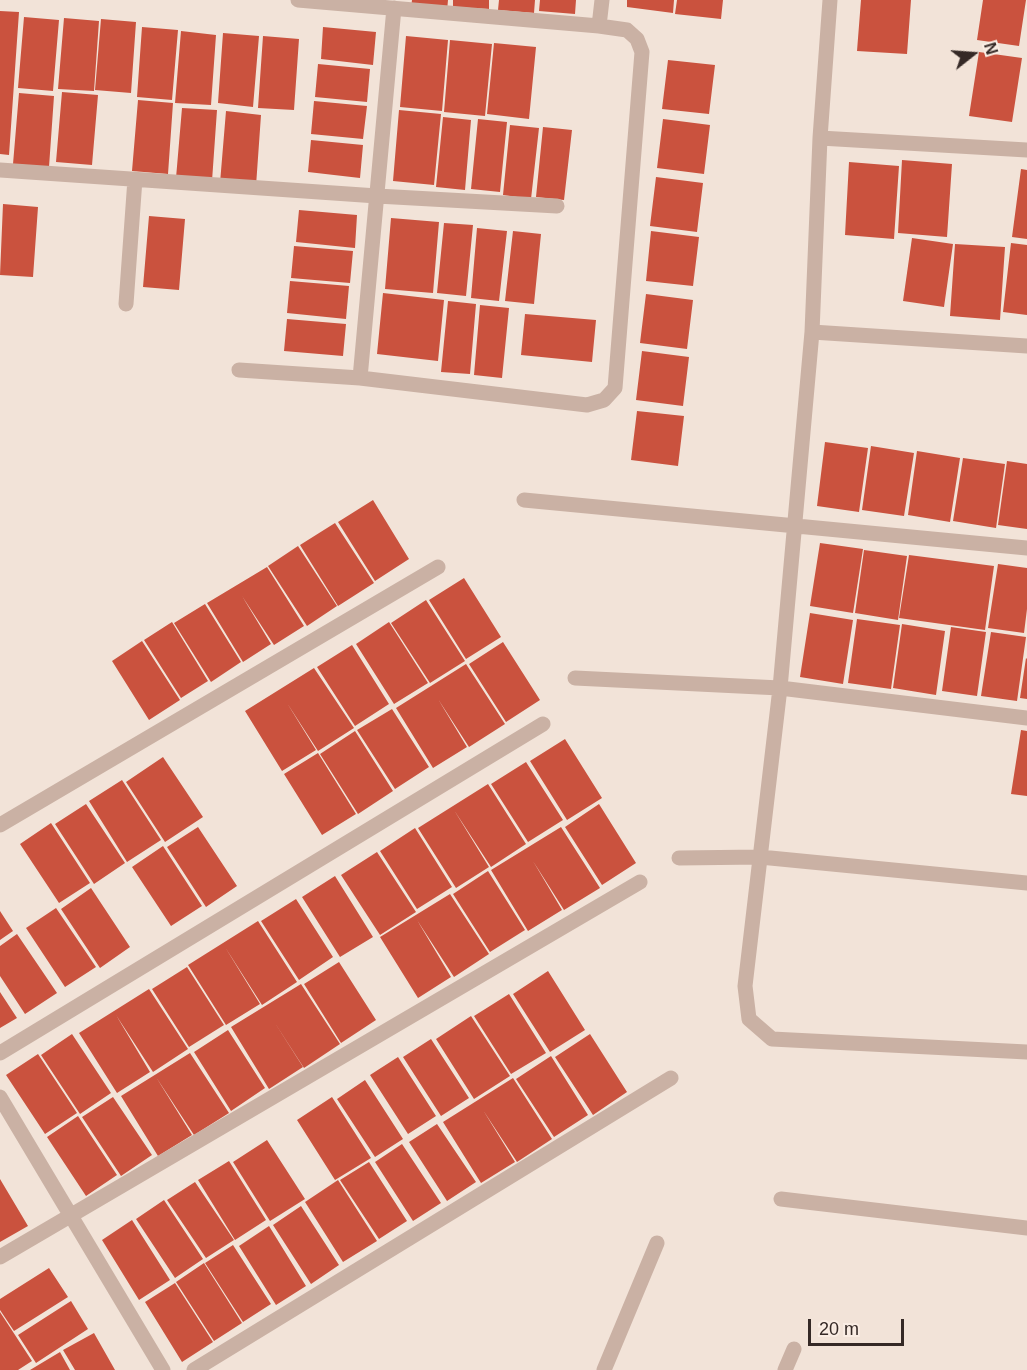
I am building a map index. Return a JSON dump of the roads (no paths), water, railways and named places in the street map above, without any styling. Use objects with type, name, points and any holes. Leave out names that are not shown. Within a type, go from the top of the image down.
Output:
[{"type":"street","points":[[239,370],[360,378],[587,405],[604,400],[615,388],[642,52],[637,39],[627,30],[598,26],[298,0]]},
{"type":"street","points":[[598,26],[602,0]]},
{"type":"street","points":[[831,0],[820,138],[812,332],[780,688],[745,986],[749,1019],[772,1039],[1027,1052]]},
{"type":"street","points":[[360,378],[394,8]]},
{"type":"street","points":[[820,138],[1027,150]]},
{"type":"street","points":[[0,170],[557,206]]},
{"type":"street","points":[[126,304],[135,179]]},
{"type":"street","points":[[812,332],[1027,346]]},
{"type":"street","points":[[524,500],[1027,548]]},
{"type":"street","points":[[0,825],[438,567]]},
{"type":"street","points":[[575,678],[780,688],[1027,718]]},
{"type":"street","points":[[0,1053],[543,724]]},
{"type":"street","points":[[679,858],[760,856],[1027,883]]},
{"type":"street","points":[[0,1257],[640,882]]},
{"type":"street","points":[[194,1370],[671,1078]]},
{"type":"street","points":[[0,1096],[163,1370]]},
{"type":"street","points":[[781,1199],[1027,1228]]},
{"type":"street","points":[[604,1370],[657,1243]]},
{"type":"street","points":[[785,1370],[794,1349]]}]
